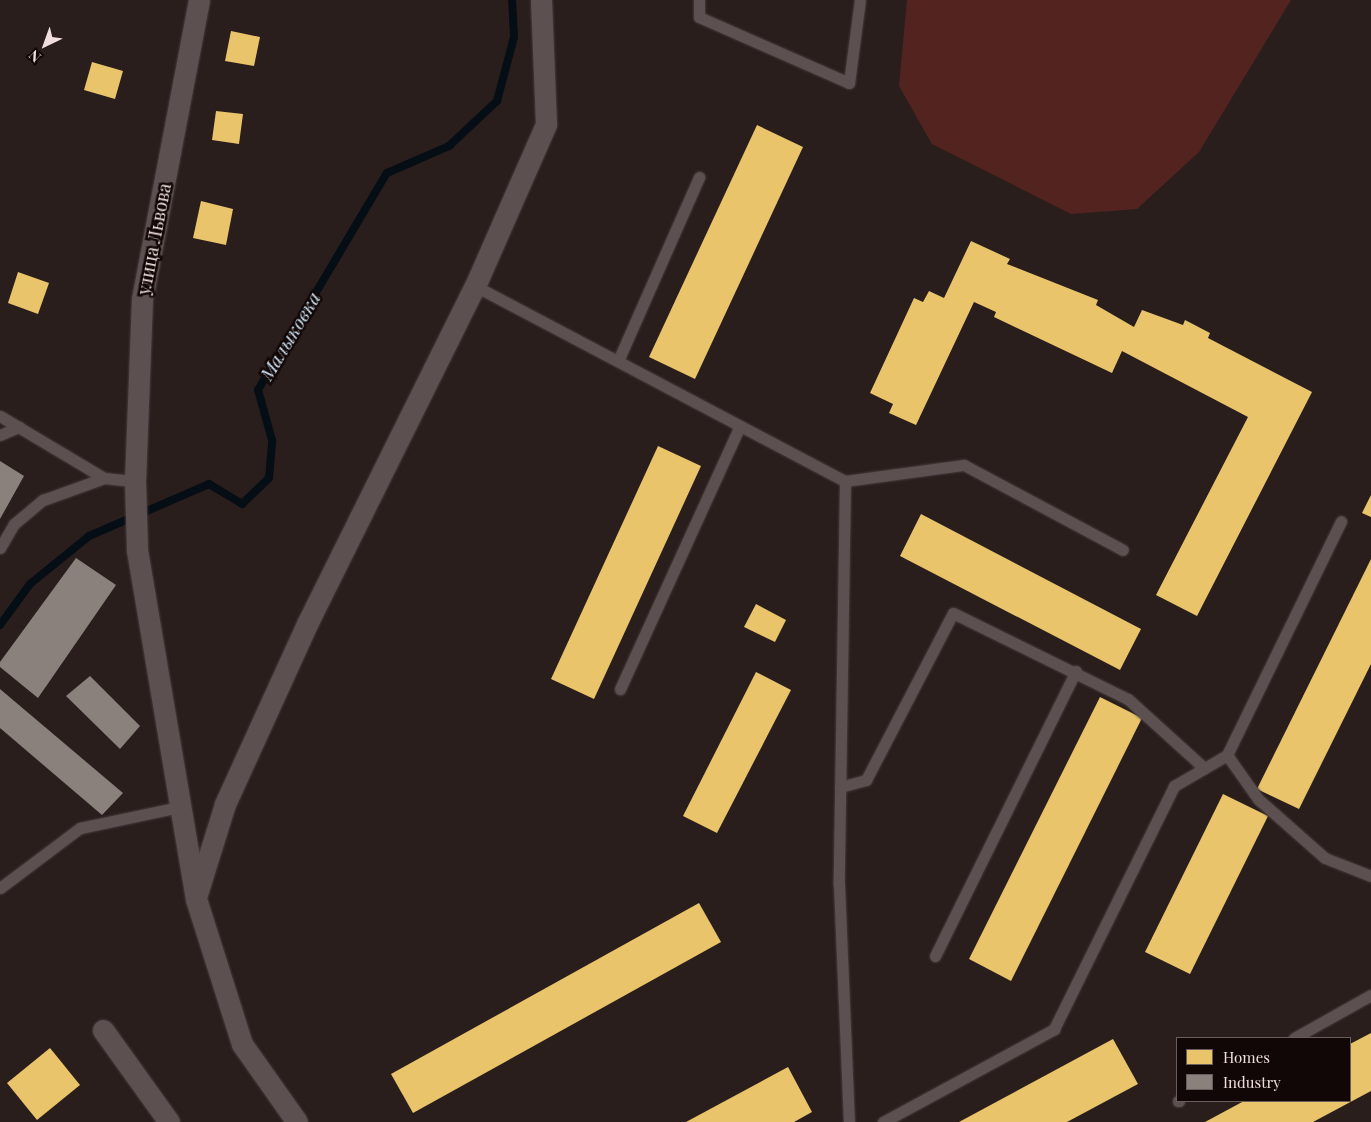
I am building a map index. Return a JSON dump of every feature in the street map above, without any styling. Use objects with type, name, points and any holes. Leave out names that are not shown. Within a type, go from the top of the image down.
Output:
[{"type":"street","name":"улица Львова","points":[[199,0],[142,299],[135,481],[137,550],[196,899],[242,1044],[296,1122]]},
{"type":"street","points":[[196,899],[229,795],[308,622],[475,286],[546,124],[541,0]]},
{"type":"street","points":[[103,1030],[169,1122]]},
{"type":"lane","points":[[699,0],[699,17],[849,83],[860,0]]},
{"type":"lane","points":[[618,361],[699,177]]},
{"type":"lane","points":[[475,286],[845,481],[964,465],[1123,550]]},
{"type":"lane","points":[[0,416],[104,478],[135,481]]},
{"type":"lane","points":[[620,689],[740,426]]},
{"type":"lane","points":[[0,435],[18,427]]},
{"type":"lane","points":[[0,548],[14,524],[43,500],[104,478]]},
{"type":"lane","points":[[845,481],[839,885],[849,1122]]},
{"type":"lane","points":[[882,1122],[1054,1029],[1174,786],[1227,755],[1341,521]]},
{"type":"lane","points":[[840,787],[866,780],[954,613],[1076,671],[1128,699],[1204,768]]},
{"type":"lane","points":[[935,956],[1076,671]]},
{"type":"lane","points":[[1227,755],[1258,798],[1325,858],[1371,876]]},
{"type":"lane","points":[[0,888],[80,828],[180,807]]},
{"type":"lane","points":[[1296,1037],[1371,994]]},
{"type":"shaded area","points":[[907,0],[1291,0],[1199,152],[1137,209],[1071,214],[932,144],[899,86]]},
{"type":"building: Homes","points":[[231,31],[260,37],[254,66],[225,61]]},
{"type":"building: Homes","points":[[92,62],[123,71],[115,99],[84,90]]},
{"type":"building: Homes","points":[[216,111],[243,114],[239,144],[212,140]]},
{"type":"building: Homes","points":[[757,125],[803,147],[695,379],[649,357]]},
{"type":"building: Homes","points":[[201,201],[233,209],[226,245],[193,238]]},
{"type":"building: Homes","points":[[971,241],[1010,259],[1007,264],[1098,300],[1096,305],[1134,327],[1142,310],[1183,325],[1185,320],[1210,333],[1208,338],[1312,392],[1197,616],[1156,595],[1248,417],[1122,351],[1112,373],[994,317],[996,312],[974,302],[916,425],[889,413],[893,404],[870,393],[914,298],[923,302],[929,291],[944,298]]},
{"type":"building: Homes","points":[[18,272],[49,283],[38,314],[8,303]]},
{"type":"building: Homes","points":[[658,446],[701,466],[594,699],[551,679]]},
{"type":"building: Homes","points":[[1371,495],[1371,517],[1362,513]]},
{"type":"building: Homes","points":[[921,514],[1141,629],[1120,670],[900,556]]},
{"type":"building: Homes","points":[[1371,559],[1371,664],[1299,809],[1257,789]]},
{"type":"building: Homes","points":[[756,604],[786,620],[775,642],[744,627]]},
{"type":"building: Homes","points":[[756,672],[791,690],[717,833],[683,816]]},
{"type":"building: Homes","points":[[1100,697],[1142,718],[1011,981],[969,959]]},
{"type":"building: Homes","points":[[1223,794],[1268,816],[1190,974],[1145,952]]},
{"type":"building: Homes","points":[[699,903],[721,942],[413,1113],[391,1074]]},
{"type":"building: Homes","points":[[1371,1033],[1371,1091],[1351,1102],[1351,1043]]},
{"type":"building: Homes","points":[[1113,1039],[1138,1084],[1067,1122],[959,1122]]},
{"type":"building: Homes","points":[[50,1048],[80,1085],[37,1120],[7,1083]]},
{"type":"building: Homes","points":[[788,1067],[812,1112],[794,1122],[686,1122]]},
{"type":"building: Homes","points":[[1242,1102],[1350,1102],[1313,1122],[1205,1122]]},
{"type":"building: Industry","points":[[0,461],[24,476],[0,519]]},
{"type":"building: Industry","points":[[76,558],[116,585],[38,698],[0,667],[0,662]]},
{"type":"building: Industry","points":[[90,676],[140,726],[120,749],[66,696]]},
{"type":"building: Industry","points":[[0,689],[123,793],[102,815],[0,728]]},
{"type":"waterway","name":"Малыковка","points":[[0,625],[30,584],[89,536],[209,484],[242,504],[269,478],[272,440],[258,390],[387,173],[449,146],[497,101],[514,37],[512,0]]}]
